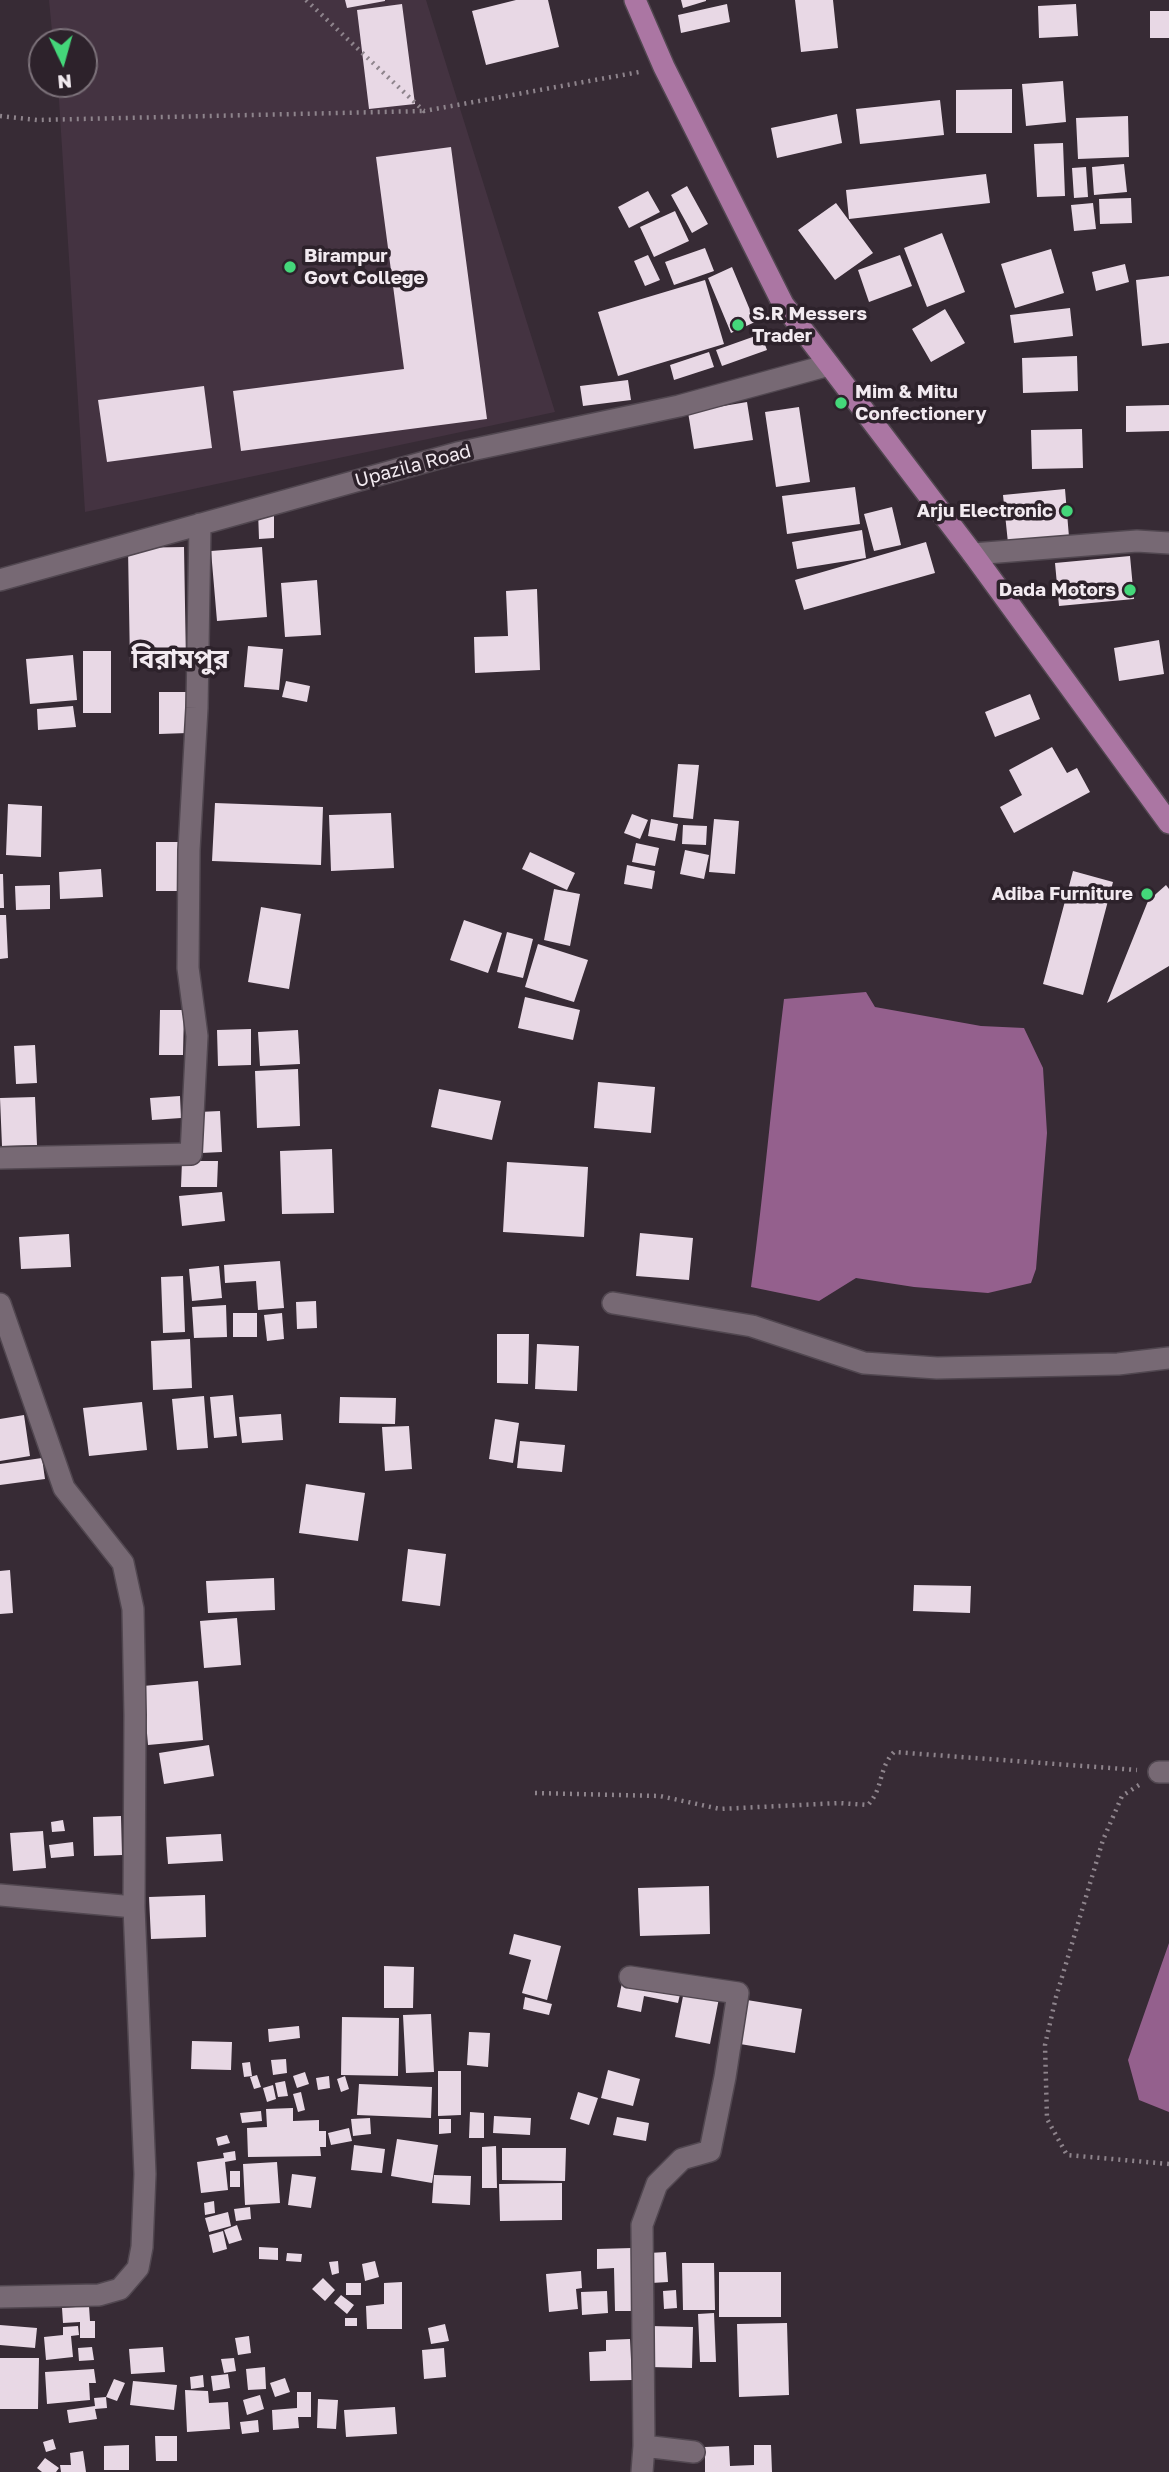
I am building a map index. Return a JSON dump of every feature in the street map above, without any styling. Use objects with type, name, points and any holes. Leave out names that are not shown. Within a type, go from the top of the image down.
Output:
[{"type":"main road","points":[[635,0],[664,67],[783,304],[973,554],[1169,823]]},
{"type":"street","name":"Upazila Road","points":[[0,580],[457,453],[679,406],[829,365]]},
{"type":"street","points":[[0,1158],[191,1154],[197,1036],[188,968],[189,850],[197,708],[200,524]]},
{"type":"street","points":[[973,554],[1137,541],[1169,542]]},
{"type":"street","points":[[613,1303],[752,1325],[864,1363],[937,1367],[1118,1364],[1169,1359]]},
{"type":"street","points":[[0,1304],[64,1488],[123,1563],[133,1609],[134,1907],[145,2174],[142,2248],[138,2268],[120,2289],[99,2295],[0,2297]]},
{"type":"street","points":[[0,1895],[134,1907]]},
{"type":"street","points":[[630,1977],[738,1993],[710,2151],[682,2159],[657,2184],[642,2225],[642,2472]]},
{"type":"street","points":[[644,2446],[694,2452]]},
{"type":"path","points":[[306,0],[424,111]]},
{"type":"path","points":[[0,116],[37,120],[424,111],[664,67]]},
{"type":"path","points":[[534,1793],[660,1796],[720,1809],[839,1803],[868,1805],[878,1794],[884,1763],[894,1752],[1164,1772]]},
{"type":"path","points":[[1164,1772],[1122,1796],[1103,1840],[1056,1997],[1045,2045],[1046,2119],[1067,2155],[1169,2164]]},
{"type":"shaded area","name":"Birampur Govt College","points":[[49,0],[426,0],[555,412],[85,512],[59,98],[98,98],[98,28],[52,28]]},
{"type":"shaded area","points":[[866,992],[875,1007],[981,1026],[1024,1028],[1043,1068],[1047,1133],[1036,1269],[1031,1283],[988,1293],[914,1287],[856,1278],[819,1301],[751,1287],[784,999]]},
{"type":"shaded area","points":[[1169,1943],[1169,2112],[1139,2100],[1128,2060]]},
{"type":"building","points":[[345,0],[385,0],[385,1],[347,8]]},
{"type":"building","points":[[516,0],[548,0],[559,47],[486,65],[472,11]]},
{"type":"building","points":[[681,0],[706,0],[706,1],[683,8]]},
{"type":"building","points":[[795,0],[833,0],[838,48],[801,52]]},
{"type":"building","points":[[402,4],[415,104],[369,109],[357,10]]},
{"type":"building","points":[[727,4],[730,22],[681,33],[678,15]]},
{"type":"building","points":[[1076,4],[1078,36],[1039,38],[1038,6]]},
{"type":"building","points":[[1150,11],[1169,11],[1169,38],[1150,38]]},
{"type":"building","points":[[1063,81],[1066,122],[1026,126],[1022,84]]},
{"type":"building","points":[[1012,89],[1012,133],[956,133],[956,90]]},
{"type":"building","points":[[940,100],[944,135],[860,144],[856,109]]},
{"type":"building","points":[[837,114],[842,143],[777,158],[771,128]]},
{"type":"building","points":[[1128,116],[1129,157],[1078,159],[1076,118]]},
{"type":"building","points":[[1063,143],[1065,196],[1037,197],[1034,144]]},
{"type":"building","points":[[451,147],[487,419],[241,451],[233,391],[404,369],[376,157]]},
{"type":"building","points":[[1124,164],[1127,192],[1094,195],[1092,167]]},
{"type":"building","points":[[1086,167],[1088,197],[1074,198],[1072,168]]},
{"type":"building","points":[[986,174],[990,203],[849,219],[846,190]]},
{"type":"building","points":[[687,186],[708,224],[692,233],[671,195]]},
{"type":"building","points":[[648,191],[660,212],[629,228],[618,207]]},
{"type":"building","points":[[1131,198],[1132,223],[1100,224],[1099,199]]},
{"type":"building","points":[[836,203],[873,253],[835,280],[798,230]]},
{"type":"building","points":[[1093,203],[1096,229],[1074,231],[1071,205]]},
{"type":"building","points":[[675,211],[689,241],[654,257],[640,227]]},
{"type":"building","points":[[942,233],[965,292],[927,307],[904,248]]},
{"type":"building","points":[[705,248],[714,271],[674,285],[665,262]]},
{"type":"building","points":[[1051,249],[1064,293],[1015,308],[1001,264]]},
{"type":"building","points":[[648,255],[660,280],[645,286],[634,261]]},
{"type":"building","points":[[900,255],[912,286],[869,302],[858,270]]},
{"type":"building","points":[[1125,264],[1129,282],[1096,291],[1092,272]]},
{"type":"building","points":[[732,267],[755,322],[731,333],[708,278]]},
{"type":"building","points":[[1169,276],[1169,343],[1142,346],[1136,280]]},
{"type":"building","points":[[705,280],[724,344],[618,376],[598,312]]},
{"type":"building","points":[[1070,308],[1073,336],[1014,343],[1010,315]]},
{"type":"building","points":[[945,309],[965,343],[931,362],[912,329]]},
{"type":"building","points":[[761,334],[767,350],[722,366],[716,350]]},
{"type":"building","points":[[709,352],[714,367],[674,380],[670,365]]},
{"type":"building","points":[[1077,356],[1078,391],[1023,393],[1022,358]]},
{"type":"building","points":[[628,380],[631,400],[583,406],[580,386]]},
{"type":"building","points":[[204,386],[212,448],[107,462],[98,400]]},
{"type":"building","points":[[747,402],[753,440],[694,449],[688,412]]},
{"type":"building","points":[[1169,405],[1169,431],[1126,432],[1126,406]]},
{"type":"building","points":[[799,407],[810,482],[776,487],[765,412]]},
{"type":"building","points":[[1082,429],[1083,468],[1032,469],[1031,430]]},
{"type":"building","points":[[855,487],[860,524],[787,534],[782,496]]},
{"type":"building","points":[[1065,489],[1069,537],[1008,543],[1003,495]]},
{"type":"building","points":[[892,507],[901,545],[874,551],[864,514]]},
{"type":"building","points":[[274,510],[274,538],[259,539],[258,511]]},
{"type":"building","points":[[862,530],[866,558],[797,569],[792,542]]},
{"type":"building","points":[[926,542],[935,573],[804,610],[795,580]]},
{"type":"building","points":[[184,547],[186,662],[130,664],[128,548]]},
{"type":"building","points":[[262,547],[267,617],[217,621],[211,551]]},
{"type":"building","points":[[1130,556],[1134,599],[1059,606],[1055,563]]},
{"type":"building","points":[[317,580],[321,635],[285,637],[281,583]]},
{"type":"building","points":[[537,589],[540,670],[475,673],[474,637],[508,636],[506,591]]},
{"type":"building","points":[[1159,640],[1164,674],[1119,681],[1114,648]]},
{"type":"building","points":[[248,646],[283,649],[279,690],[244,687]]},
{"type":"building","points":[[83,651],[111,651],[111,713],[83,713]]},
{"type":"building","points":[[73,655],[77,700],[30,704],[26,659]]},
{"type":"building","points":[[286,681],[310,686],[307,702],[282,697]]},
{"type":"building","points":[[159,692],[188,692],[188,733],[159,734]]},
{"type":"building","points":[[1030,694],[1040,719],[995,737],[985,712]]},
{"type":"building","points":[[73,706],[76,727],[38,730],[37,709]]},
{"type":"building","points":[[1052,747],[1067,773],[1077,768],[1090,792],[1014,833],[1000,807],[1022,795],[1009,770]]},
{"type":"building","points":[[678,764],[699,765],[693,819],[673,817]]},
{"type":"building","points":[[215,803],[323,807],[321,865],[212,861]]},
{"type":"building","points":[[8,804],[42,806],[41,857],[6,855]]},
{"type":"building","points":[[391,813],[394,868],[331,871],[329,815]]},
{"type":"building","points":[[632,814],[648,820],[640,839],[624,833]]},
{"type":"building","points":[[651,819],[678,824],[675,841],[648,836]]},
{"type":"building","points":[[714,819],[739,821],[735,874],[709,872]]},
{"type":"building","points":[[683,825],[707,826],[706,845],[682,844]]},
{"type":"building","points":[[156,842],[186,842],[185,891],[156,891]]},
{"type":"building","points":[[636,843],[659,848],[655,866],[632,862]]},
{"type":"building","points":[[685,850],[709,855],[704,879],[680,874]]},
{"type":"building","points":[[530,852],[575,873],[567,890],[522,869]]},
{"type":"building","points":[[627,865],[655,871],[652,889],[624,884]]},
{"type":"building","points":[[101,869],[103,897],[60,899],[59,872]]},
{"type":"building","points":[[1073,871],[1113,882],[1083,995],[1043,984]]},
{"type":"building","points":[[0,874],[3,874],[4,908],[0,908]]},
{"type":"building","points":[[50,885],[50,909],[16,910],[15,886]]},
{"type":"building","points":[[1166,885],[1169,889],[1169,966],[1107,1003],[1148,901]]},
{"type":"building","points":[[554,889],[580,894],[570,946],[544,940]]},
{"type":"building","points":[[261,907],[301,914],[289,989],[248,982]]},
{"type":"building","points":[[0,915],[6,915],[8,958],[0,959]]},
{"type":"building","points":[[464,920],[502,933],[488,973],[450,960]]},
{"type":"building","points":[[507,932],[533,939],[523,978],[497,972]]},
{"type":"building","points":[[538,944],[588,960],[574,1002],[525,987]]},
{"type":"building","points":[[525,997],[580,1010],[573,1040],[518,1028]]},
{"type":"building","points":[[160,1010],[184,1010],[183,1055],[159,1055]]},
{"type":"building","points":[[251,1029],[251,1065],[218,1066],[217,1030]]},
{"type":"building","points":[[298,1030],[300,1064],[260,1066],[258,1032]]},
{"type":"building","points":[[35,1045],[37,1083],[16,1084],[14,1046]]},
{"type":"building","points":[[298,1069],[300,1126],[257,1128],[255,1071]]},
{"type":"building","points":[[598,1082],[655,1087],[651,1133],[594,1128]]},
{"type":"building","points":[[439,1089],[501,1101],[492,1140],[431,1127]]},
{"type":"building","points":[[180,1096],[181,1118],[152,1120],[150,1098]]},
{"type":"building","points":[[35,1097],[37,1145],[2,1146],[0,1098]]},
{"type":"building","points":[[220,1111],[222,1152],[201,1153],[199,1112]]},
{"type":"building","points":[[332,1149],[334,1213],[282,1214],[280,1151]]},
{"type":"building","points":[[182,1161],[218,1161],[217,1187],[181,1187]]},
{"type":"building","points":[[507,1162],[588,1167],[584,1237],[503,1232]]},
{"type":"building","points":[[222,1192],[225,1221],[182,1226],[179,1196]]},
{"type":"building","points":[[640,1233],[693,1238],[689,1280],[636,1276]]},
{"type":"building","points":[[69,1234],[71,1267],[21,1269],[19,1237]]},
{"type":"building","points":[[280,1261],[284,1308],[258,1310],[256,1281],[225,1283],[224,1265]]},
{"type":"building","points":[[219,1266],[222,1298],[192,1301],[189,1269]]},
{"type":"building","points":[[183,1276],[185,1332],[163,1333],[161,1277]]},
{"type":"building","points":[[316,1301],[317,1328],[297,1329],[296,1302]]},
{"type":"building","points":[[226,1305],[227,1337],[194,1338],[192,1307]]},
{"type":"building","points":[[233,1313],[257,1313],[257,1337],[233,1337]]},
{"type":"building","points":[[282,1313],[284,1339],[267,1341],[264,1315]]},
{"type":"building","points":[[497,1334],[529,1334],[528,1384],[497,1383]]},
{"type":"building","points":[[190,1339],[192,1388],[153,1390],[151,1341]]},
{"type":"building","points":[[537,1344],[579,1346],[577,1391],[535,1389]]},
{"type":"building","points":[[233,1395],[237,1436],[214,1438],[210,1397]]},
{"type":"building","points":[[204,1396],[208,1448],[177,1450],[172,1399]]},
{"type":"building","points":[[340,1397],[396,1398],[395,1424],[339,1423]]},
{"type":"building","points":[[142,1402],[147,1450],[89,1456],[83,1408]]},
{"type":"building","points":[[281,1414],[283,1440],[242,1443],[239,1417]]},
{"type":"building","points":[[24,1415],[30,1456],[0,1461],[0,1419]]},
{"type":"building","points":[[495,1419],[519,1423],[513,1463],[489,1459]]},
{"type":"building","points":[[409,1426],[412,1469],[385,1471],[382,1427]]},
{"type":"building","points":[[520,1441],[565,1445],[562,1472],[517,1468]]},
{"type":"building","points":[[42,1458],[45,1479],[0,1485],[0,1464]]},
{"type":"building","points":[[306,1484],[365,1493],[358,1541],[299,1533]]},
{"type":"building","points":[[408,1549],[446,1554],[440,1606],[402,1601]]},
{"type":"building","points":[[10,1570],[13,1613],[0,1614],[0,1571]]},
{"type":"building","points":[[274,1578],[275,1610],[208,1613],[206,1581]]},
{"type":"building","points":[[914,1585],[971,1586],[970,1613],[913,1611]]},
{"type":"building","points":[[237,1618],[241,1665],[204,1668],[200,1621]]},
{"type":"building","points":[[198,1681],[203,1740],[148,1745],[143,1686]]},
{"type":"building","points":[[209,1745],[214,1776],[164,1784],[159,1753]]},
{"type":"building","points":[[121,1816],[122,1855],[94,1856],[93,1817]]},
{"type":"building","points":[[63,1820],[65,1831],[52,1832],[51,1822]]},
{"type":"building","points":[[43,1831],[46,1868],[13,1871],[10,1833]]},
{"type":"building","points":[[221,1834],[223,1861],[168,1864],[166,1837]]},
{"type":"building","points":[[73,1842],[74,1856],[51,1858],[49,1845]]},
{"type":"building","points":[[709,1886],[710,1934],[640,1936],[638,1888]]},
{"type":"building","points":[[205,1895],[206,1937],[151,1939],[149,1897]]},
{"type":"building","points":[[514,1934],[561,1946],[547,2000],[522,1993],[531,1960],[509,1954]]},
{"type":"building","points":[[384,1966],[414,1967],[413,2008],[384,2008]]},
{"type":"building","points":[[623,1978],[681,1990],[678,2003],[644,1996],[641,2012],[617,2007]]},
{"type":"building","points":[[685,1986],[720,1993],[710,2044],[675,2037]]},
{"type":"building","points":[[525,1997],[552,2004],[549,2015],[523,2009]]},
{"type":"building","points":[[747,2000],[802,2009],[795,2053],[740,2044]]},
{"type":"building","points":[[431,2014],[434,2072],[406,2073],[403,2015]]},
{"type":"building","points":[[342,2017],[399,2018],[398,2076],[341,2075]]},
{"type":"building","points":[[299,2026],[300,2038],[269,2042],[268,2029]]},
{"type":"building","points":[[469,2032],[490,2033],[488,2067],[467,2065]]},
{"type":"building","points":[[192,2041],[232,2042],[231,2070],[191,2069]]},
{"type":"building","points":[[286,2059],[287,2073],[273,2075],[271,2060]]},
{"type":"building","points":[[250,2062],[252,2076],[244,2077],[242,2063]]},
{"type":"building","points":[[608,2070],[640,2079],[633,2106],[601,2098]]},
{"type":"building","points":[[438,2071],[461,2071],[461,2115],[438,2116]]},
{"type":"building","points":[[305,2072],[309,2084],[297,2088],[293,2076]]},
{"type":"building","points":[[257,2075],[261,2087],[254,2089],[250,2077]]},
{"type":"building","points":[[329,2076],[330,2088],[318,2090],[316,2078]]},
{"type":"building","points":[[345,2076],[349,2089],[341,2092],[337,2079]]},
{"type":"building","points":[[285,2081],[288,2096],[278,2097],[275,2083]]},
{"type":"building","points":[[359,2084],[432,2087],[431,2118],[357,2115]]},
{"type":"building","points":[[273,2085],[276,2099],[267,2102],[263,2088]]},
{"type":"building","points":[[301,2092],[305,2110],[298,2112],[293,2094]]},
{"type":"building","points":[[578,2092],[598,2098],[589,2125],[570,2119]]},
{"type":"building","points":[[293,2108],[293,2121],[319,2120],[319,2131],[326,2131],[326,2147],[320,2147],[321,2156],[248,2157],[247,2128],[267,2127],[266,2109]]},
{"type":"building","points":[[261,2111],[262,2121],[242,2123],[240,2113]]},
{"type":"building","points":[[470,2112],[484,2113],[484,2138],[469,2138]]},
{"type":"building","points":[[494,2116],[531,2118],[530,2135],[493,2133]]},
{"type":"building","points":[[617,2117],[649,2123],[646,2141],[613,2135]]},
{"type":"building","points":[[370,2118],[371,2134],[353,2136],[351,2119]]},
{"type":"building","points":[[439,2119],[451,2119],[451,2133],[439,2134]]},
{"type":"building","points":[[349,2128],[352,2141],[331,2145],[328,2133]]},
{"type":"building","points":[[227,2135],[230,2143],[218,2146],[216,2138]]},
{"type":"building","points":[[397,2139],[438,2145],[432,2183],[391,2176]]},
{"type":"building","points":[[354,2145],[385,2149],[382,2173],[351,2170]]},
{"type":"building","points":[[496,2146],[497,2188],[482,2188],[482,2147]]},
{"type":"building","points":[[502,2148],[566,2148],[565,2181],[502,2180]]},
{"type":"building","points":[[235,2151],[236,2160],[225,2162],[228,2190],[201,2193],[197,2162],[224,2158],[223,2153]]},
{"type":"building","points":[[277,2162],[280,2203],[245,2205],[243,2164]]},
{"type":"building","points":[[230,2171],[240,2171],[240,2187],[230,2187]]},
{"type":"building","points":[[292,2174],[316,2177],[311,2208],[288,2205]]},
{"type":"building","points":[[434,2175],[471,2176],[470,2205],[432,2203]]},
{"type":"building","points":[[562,2183],[562,2220],[500,2221],[499,2184]]},
{"type":"building","points":[[214,2201],[215,2213],[205,2215],[204,2203]]},
{"type":"building","points":[[250,2207],[251,2219],[236,2221],[234,2209]]},
{"type":"building","points":[[228,2212],[231,2226],[209,2232],[205,2218]]},
{"type":"building","points":[[237,2225],[242,2240],[229,2244],[224,2230]]},
{"type":"building","points":[[223,2231],[227,2249],[213,2253],[209,2235]]},
{"type":"building","points":[[259,2247],[278,2248],[278,2260],[259,2259]]},
{"type":"building","points":[[632,2248],[633,2311],[615,2311],[614,2268],[597,2269],[597,2249]]},
{"type":"building","points":[[666,2252],[668,2282],[651,2283],[649,2253]]},
{"type":"building","points":[[287,2253],[302,2254],[301,2262],[286,2261]]},
{"type":"building","points":[[338,2261],[339,2273],[332,2275],[329,2262]]},
{"type":"building","points":[[375,2261],[379,2277],[365,2281],[362,2264]]},
{"type":"building","points":[[682,2263],[714,2263],[715,2310],[683,2310]]},
{"type":"building","points":[[581,2271],[582,2288],[576,2289],[578,2309],[549,2312],[546,2274]]},
{"type":"building","points":[[719,2272],[781,2272],[781,2317],[719,2317]]},
{"type":"building","points":[[323,2278],[335,2290],[325,2301],[312,2289]]},
{"type":"building","points":[[402,2282],[402,2329],[367,2329],[366,2306],[384,2304],[384,2283]]},
{"type":"building","points":[[346,2283],[361,2283],[361,2295],[346,2295]]},
{"type":"building","points":[[676,2290],[677,2308],[664,2309],[663,2291]]},
{"type":"building","points":[[607,2291],[608,2313],[582,2315],[581,2292]]},
{"type":"building","points":[[341,2295],[354,2305],[347,2314],[334,2303]]},
{"type":"building","points":[[89,2306],[90,2321],[95,2321],[95,2338],[80,2338],[80,2322],[63,2323],[62,2308]]},
{"type":"building","points":[[714,2313],[716,2362],[700,2362],[698,2314]]},
{"type":"building","points":[[345,2318],[357,2318],[357,2326],[345,2326]]},
{"type":"building","points":[[787,2323],[789,2395],[739,2397],[737,2324]]},
{"type":"building","points":[[445,2324],[449,2341],[431,2344],[428,2328]]},
{"type":"building","points":[[0,2325],[37,2328],[35,2348],[0,2345]]},
{"type":"building","points":[[78,2326],[79,2335],[71,2336],[73,2357],[46,2360],[44,2337],[63,2335],[63,2327]]},
{"type":"building","points":[[650,2326],[693,2327],[692,2368],[649,2367]]},
{"type":"building","points":[[249,2336],[251,2353],[238,2355],[235,2338]]},
{"type":"building","points":[[630,2339],[632,2380],[590,2381],[589,2352],[606,2351],[606,2340]]},
{"type":"building","points":[[92,2347],[94,2360],[79,2361],[78,2348]]},
{"type":"building","points":[[163,2347],[165,2372],[131,2374],[129,2349]]},
{"type":"building","points":[[444,2348],[446,2377],[424,2379],[422,2350]]},
{"type":"building","points":[[0,2358],[39,2358],[38,2409],[0,2409]]},
{"type":"building","points":[[234,2358],[236,2371],[224,2373],[221,2359]]},
{"type":"building","points":[[265,2367],[266,2389],[248,2390],[246,2369]]},
{"type":"building","points":[[94,2369],[96,2383],[89,2383],[90,2400],[47,2404],[45,2372]]},
{"type":"building","points":[[228,2374],[230,2388],[213,2391],[211,2376]]},
{"type":"building","points":[[203,2375],[204,2387],[191,2389],[190,2377]]},
{"type":"building","points":[[285,2378],[290,2392],[275,2397],[270,2383]]},
{"type":"building","points":[[114,2379],[125,2383],[117,2401],[106,2397]]},
{"type":"building","points":[[133,2381],[177,2385],[174,2410],[130,2405]]},
{"type":"building","points":[[185,2390],[208,2391],[209,2403],[228,2402],[230,2429],[187,2432]]},
{"type":"building","points":[[297,2392],[311,2392],[311,2417],[298,2417],[299,2428],[273,2430],[272,2410],[297,2408]]},
{"type":"building","points":[[260,2395],[264,2409],[247,2415],[243,2400]]},
{"type":"building","points":[[106,2397],[107,2408],[95,2409],[97,2419],[69,2423],[67,2410],[95,2406],[94,2398]]},
{"type":"building","points":[[318,2399],[338,2400],[336,2429],[317,2428]]},
{"type":"building","points":[[395,2407],[397,2434],[346,2437],[344,2410]]},
{"type":"building","points":[[258,2420],[259,2432],[242,2434],[240,2422]]},
{"type":"building","points":[[155,2436],[177,2436],[177,2461],[156,2461]]},
{"type":"building","points":[[53,2439],[56,2449],[46,2452],[43,2442]]},
{"type":"building","points":[[129,2445],[129,2470],[104,2470],[104,2446]]},
{"type":"building","points":[[754,2445],[771,2445],[772,2472],[705,2472],[705,2447],[729,2446],[730,2466],[754,2465]]},
{"type":"building","points":[[83,2451],[86,2472],[61,2472],[60,2465],[71,2465],[70,2453]]},
{"type":"building","points":[[45,2458],[59,2468],[56,2472],[42,2472],[37,2468]]},
{"type":"place","name":"Birampur Govt College","points":[[290,267]]},
{"type":"place","name":"S.R Messers Trader","points":[[738,325]]},
{"type":"place","name":"Mim & Mitu Confectionery","points":[[841,403]]},
{"type":"place","name":"Arju Electronic","points":[[1067,511]]},
{"type":"place","name":"Dada Motors","points":[[1130,590]]},
{"type":"place","name":"Adiba Furniture","points":[[1147,894]]},
{"type":"district","name":"বিরামপুর","points":[[180,660]]}]
